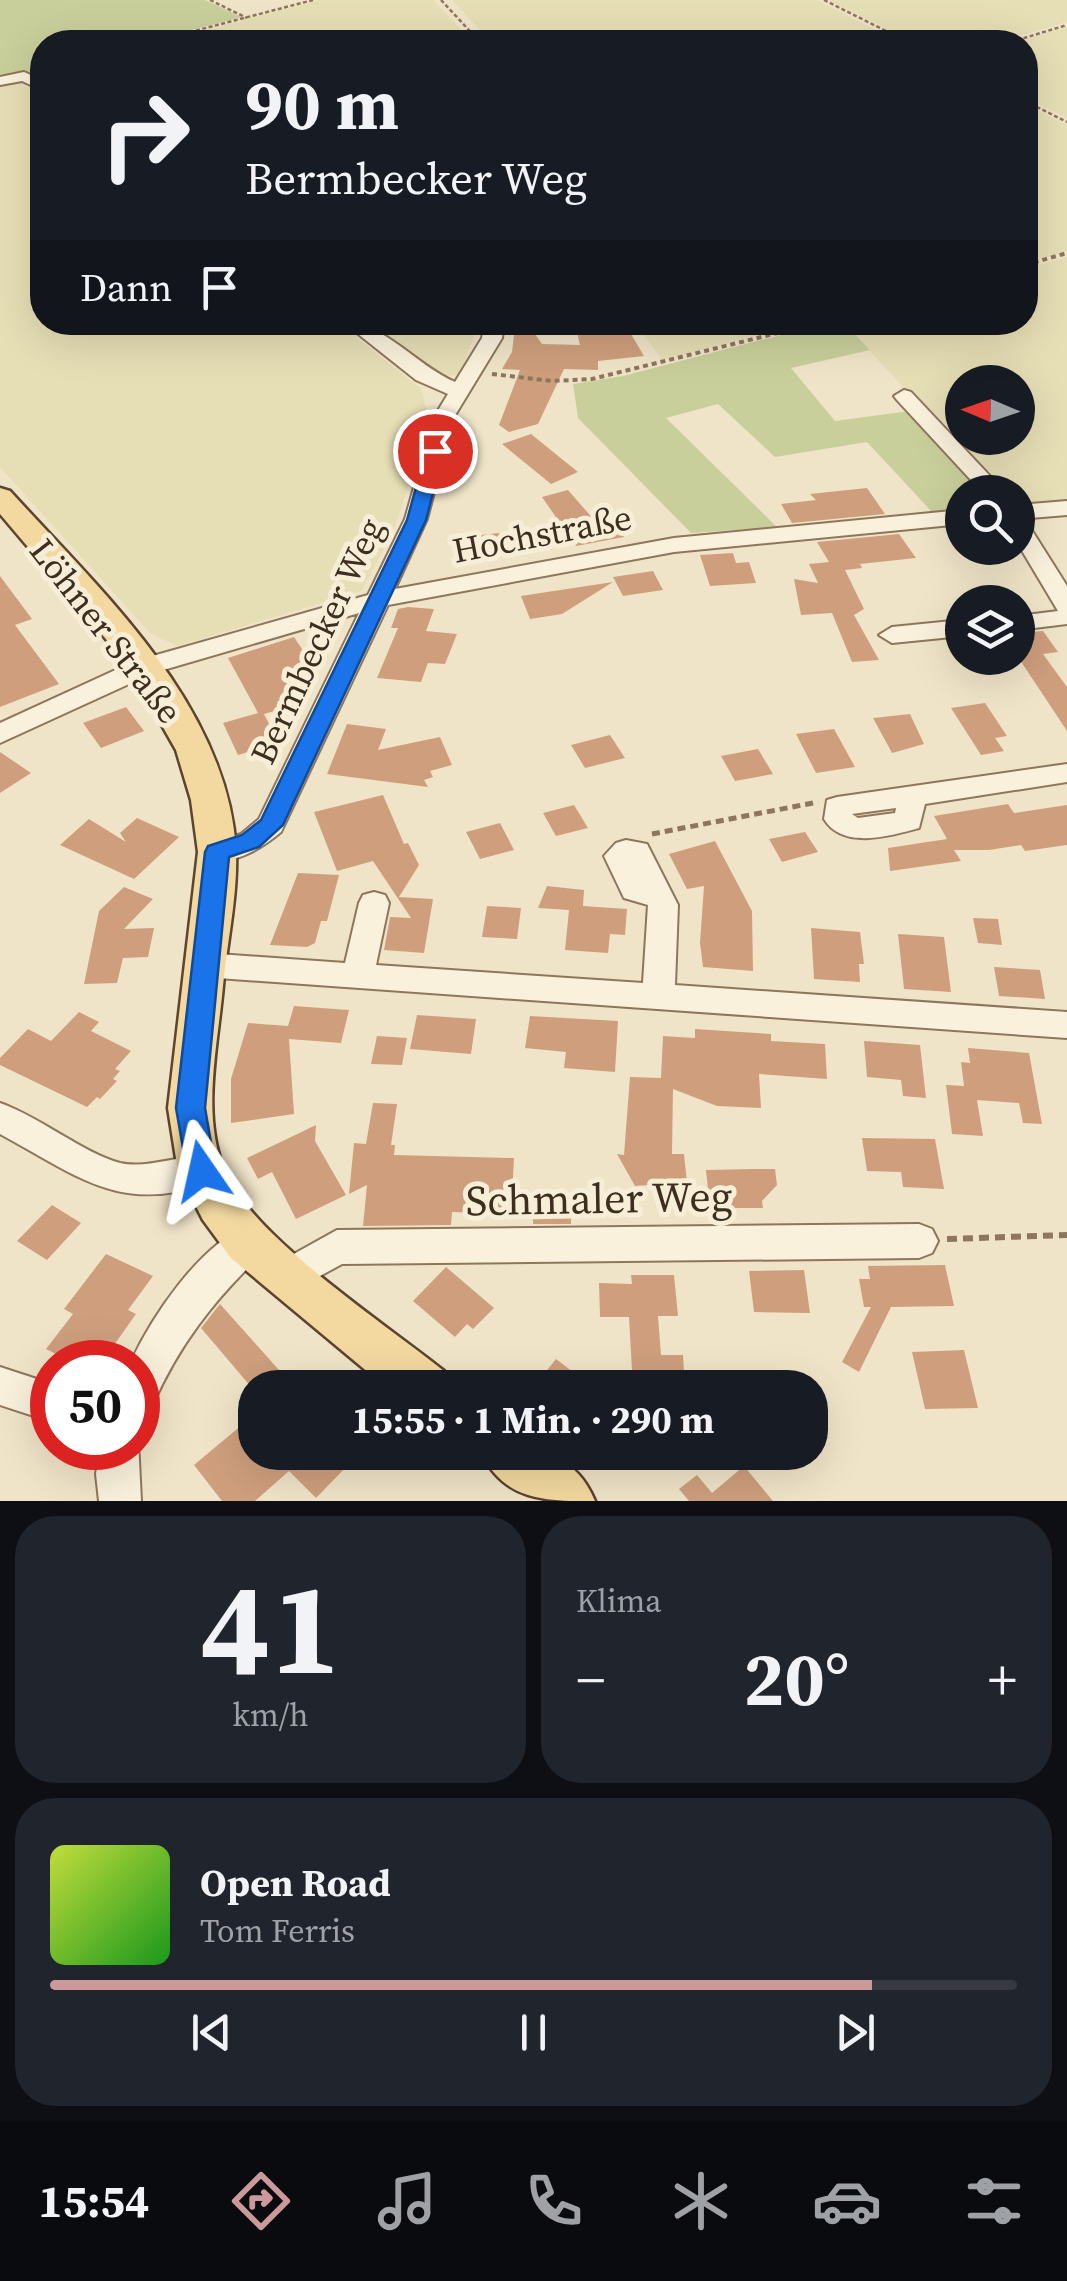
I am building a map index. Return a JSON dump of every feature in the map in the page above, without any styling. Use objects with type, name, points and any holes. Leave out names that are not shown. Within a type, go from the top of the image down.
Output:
[{"type":"main road","name":"Löhner Straße","points":[[0,498],[144,668],[191,744],[212,810],[217,852],[190,1108],[202,1171],[219,1206],[248,1243],[404,1370]]},
{"type":"main road","points":[[529,1470],[568,1501]]},
{"type":"street","points":[[0,81],[24,76],[30,79]]},
{"type":"street","points":[[369,335],[424,376],[460,391]]},
{"type":"street","name":"Bermbecker Weg","points":[[217,852],[250,841],[271,825],[416,520],[444,417],[474,372],[491,335]]},
{"type":"street","points":[[904,396],[978,475]]},
{"type":"street","points":[[1035,511],[1067,508]]},
{"type":"street","name":"Hochstraße","points":[[0,734],[144,668],[380,599],[674,545],[945,520]]},
{"type":"street","points":[[1035,554],[1067,606]]},
{"type":"street","points":[[1035,621],[1067,618]]},
{"type":"street","points":[[892,636],[945,630]]},
{"type":"street","points":[[838,807],[838,819],[854,829],[890,824],[909,821],[911,796],[1067,773]]},
{"type":"street","points":[[637,851],[663,905],[658,998]]},
{"type":"street","points":[[358,975],[374,903]]},
{"type":"street","points":[[204,965],[1067,1024]]},
{"type":"street","points":[[0,1118],[115,1178],[159,1180],[202,1171]]},
{"type":"street","name":"Schmaler Weg","points":[[288,1277],[337,1247],[919,1240]]},
{"type":"street","points":[[160,1342],[187,1300],[248,1243]]},
{"type":"street","points":[[0,1386],[30,1396]]},
{"type":"street","points":[[117,1470],[120,1501]]},
{"type":"path","points":[[210,0],[248,18]]},
{"type":"path","points":[[200,30],[313,0]]},
{"type":"path","points":[[441,0],[469,30]]},
{"type":"path","points":[[824,0],[884,30]]},
{"type":"path","points":[[1038,34],[1067,25]]},
{"type":"path","points":[[1038,108],[1067,122]]},
{"type":"path","points":[[1038,261],[1067,253]]},
{"type":"path","points":[[474,372],[552,380],[592,379],[770,335]]},
{"type":"path","points":[[637,851],[652,834],[816,802],[838,807]]},
{"type":"path","points":[[919,1240],[1067,1236]]},
{"type":"shaded area","points":[[319,0],[433,0],[462,30],[206,30]]},
{"type":"shaded area","points":[[452,0],[817,0],[876,30],[480,30]]},
{"type":"shaded area","points":[[828,0],[1067,0],[1067,22],[1038,31],[889,30]]},
{"type":"shaded area","points":[[1067,27],[1067,118],[1038,104],[1038,36]]},
{"type":"shaded area","points":[[0,83],[30,86],[30,335],[354,335],[421,389],[428,414],[395,527],[362,591],[177,646],[151,634],[0,467]]},
{"type":"shaded area","points":[[1038,110],[1067,125],[1067,251],[1038,260]]},
{"type":"shaded area","points":[[1067,257],[1067,501],[1035,504],[1035,475],[984,475],[966,455],[1035,455],[1035,365],[945,365],[945,432],[855,335],[1038,335],[1038,265]]},
{"type":"shaded area","points":[[378,335],[475,335],[460,374],[446,376],[430,371]]},
{"type":"shaded area","points":[[644,335],[758,335],[662,360]]},
{"type":"green space","points":[[0,0],[205,0],[242,17],[191,30],[30,30],[30,72],[0,79]]},
{"type":"green space","points":[[781,335],[856,335],[870,350],[791,368],[835,421],[925,409],[945,431],[945,455],[967,455],[985,475],[945,475],[945,511],[932,512],[867,442],[775,457],[718,404],[666,418],[777,527],[691,533],[578,418],[573,384],[623,376]]},
{"type":"building","points":[[514,335],[536,335],[542,344],[580,345],[578,335],[632,335],[644,356],[598,361],[598,370],[564,369],[538,424],[509,432],[499,425],[520,370],[502,369],[512,352]]},
{"type":"building","points":[[531,434],[578,472],[551,484],[502,444]]},
{"type":"building","points":[[867,488],[885,514],[792,523],[781,504],[816,500],[810,494]]},
{"type":"building","points":[[568,490],[595,521],[610,518],[624,537],[576,546],[542,497]]},
{"type":"building","points":[[499,533],[505,553],[459,558],[454,538]]},
{"type":"building","points":[[899,534],[916,558],[860,564],[862,568],[845,570],[864,609],[854,615],[879,660],[852,662],[832,613],[801,615],[794,579],[818,583],[809,564],[829,562],[817,542]]},
{"type":"building","points":[[733,553],[736,563],[749,562],[756,583],[710,586],[700,555]]},
{"type":"building","points":[[653,571],[663,590],[623,596],[613,577]]},
{"type":"building","points":[[0,576],[32,619],[15,625],[59,684],[0,707]]},
{"type":"building","points":[[613,582],[562,614],[530,619],[521,596]]},
{"type":"building","points":[[398,609],[434,609],[426,631],[457,634],[445,664],[428,663],[421,682],[377,678],[398,628],[391,628]]},
{"type":"building","points":[[1043,631],[1058,652],[1043,654],[1067,687],[1067,731],[1030,675],[1035,675],[1035,632]]},
{"type":"building","points":[[294,637],[312,664],[288,671],[300,694],[281,699],[285,708],[264,714],[279,743],[238,755],[223,723],[258,713],[228,658]]},
{"type":"building","points":[[985,703],[1007,736],[995,738],[1004,751],[981,755],[951,708]]},
{"type":"building","points":[[126,707],[144,731],[101,748],[83,723]]},
{"type":"building","points":[[910,714],[924,744],[892,753],[873,718]]},
{"type":"building","points":[[347,724],[386,729],[378,750],[440,737],[452,765],[430,771],[433,777],[424,780],[428,787],[327,774]]},
{"type":"building","points":[[834,729],[855,767],[816,773],[796,734]]},
{"type":"building","points":[[610,735],[625,758],[585,768],[571,745]]},
{"type":"building","points":[[758,749],[773,774],[735,781],[721,756]]},
{"type":"building","points":[[0,752],[31,773],[0,793]]},
{"type":"building","points":[[383,795],[404,844],[408,843],[419,865],[399,897],[433,899],[424,953],[384,950],[390,917],[411,918],[373,861],[337,871],[314,812]]},
{"type":"building","points":[[1008,804],[1014,813],[1067,805],[1067,845],[1025,851],[1021,845],[954,850],[961,861],[890,871],[888,848],[947,839],[934,816]]},
{"type":"building","points":[[574,805],[588,828],[556,836],[543,813]]},
{"type":"building","points":[[137,818],[179,837],[134,879],[60,845],[89,819],[126,842],[120,833]]},
{"type":"building","points":[[500,823],[514,850],[480,859],[466,832]]},
{"type":"building","points":[[805,832],[818,852],[782,862],[769,839]]},
{"type":"building","points":[[715,841],[752,911],[753,971],[703,967],[700,943],[704,886],[687,889],[669,854]]},
{"type":"building","points":[[298,873],[339,875],[327,921],[321,921],[315,943],[307,947],[270,945]]},
{"type":"building","points":[[547,886],[584,890],[583,906],[627,909],[625,935],[610,934],[608,953],[565,950],[569,910],[538,908]]},
{"type":"building","points":[[124,887],[153,899],[124,929],[154,928],[148,957],[123,958],[117,983],[84,984],[99,911]]},
{"type":"building","points":[[487,906],[521,908],[517,939],[482,937]]},
{"type":"building","points":[[973,918],[998,919],[1002,945],[978,943]]},
{"type":"building","points":[[811,928],[860,932],[864,964],[859,964],[860,982],[814,979]]},
{"type":"building","points":[[898,934],[944,937],[951,992],[904,989]]},
{"type":"building","points":[[994,967],[1040,970],[1045,999],[999,996]]},
{"type":"building","points":[[294,1006],[349,1010],[341,1043],[289,1039],[294,1114],[231,1123],[231,1079],[248,1023],[288,1026]]},
{"type":"building","points":[[79,1012],[99,1022],[91,1031],[131,1051],[115,1069],[120,1071],[113,1079],[117,1081],[87,1107],[0,1065],[0,1058],[28,1029],[51,1041]]},
{"type":"building","points":[[417,1015],[476,1019],[471,1054],[410,1049]]},
{"type":"building","points":[[530,1016],[618,1021],[615,1072],[564,1068],[566,1052],[525,1048]]},
{"type":"building","points":[[695,1029],[771,1034],[771,1041],[825,1044],[827,1079],[759,1074],[761,1108],[717,1106],[673,1089],[672,1154],[684,1154],[687,1182],[635,1186],[617,1154],[624,1155],[630,1077],[661,1078],[663,1036],[695,1038]]},
{"type":"building","points":[[377,1036],[407,1038],[402,1065],[371,1064]]},
{"type":"building","points":[[864,1041],[920,1045],[926,1098],[903,1096],[901,1080],[867,1077]]},
{"type":"building","points":[[968,1048],[1029,1053],[1042,1124],[1023,1123],[1019,1103],[977,1100],[983,1136],[952,1134],[946,1085],[964,1086],[961,1062],[970,1063]]},
{"type":"building","points":[[373,1103],[397,1104],[391,1145],[395,1145],[394,1155],[514,1158],[511,1214],[452,1212],[451,1225],[363,1226],[367,1185],[349,1194],[354,1143],[366,1144]]},
{"type":"building","points":[[316,1125],[315,1141],[346,1195],[296,1219],[272,1172],[258,1179],[247,1158]]},
{"type":"building","points":[[862,1138],[935,1139],[944,1189],[903,1187],[901,1172],[867,1171]]},
{"type":"building","points":[[775,1169],[777,1185],[762,1201],[763,1208],[710,1208],[706,1170]]},
{"type":"building","points":[[52,1205],[81,1223],[47,1260],[17,1241]]},
{"type":"building","points":[[533,1210],[571,1210],[571,1224],[533,1224]]},
{"type":"building","points":[[106,1254],[153,1276],[128,1310],[136,1314],[118,1340],[53,1340],[73,1314],[64,1309]]},
{"type":"building","points":[[945,1265],[954,1306],[891,1307],[859,1372],[842,1362],[871,1307],[864,1307],[859,1279],[870,1279],[868,1266]]},
{"type":"building","points":[[446,1267],[494,1308],[473,1329],[467,1324],[455,1337],[413,1301]]},
{"type":"building","points":[[804,1270],[810,1313],[754,1312],[749,1271]]},
{"type":"building","points":[[631,1275],[674,1275],[678,1316],[658,1316],[661,1355],[683,1355],[684,1370],[632,1370],[629,1317],[600,1317],[599,1283],[632,1284]]},
{"type":"building","points":[[220,1304],[279,1370],[238,1372],[201,1328]]},
{"type":"building","points":[[964,1350],[978,1408],[925,1409],[912,1352]]},
{"type":"building","points":[[556,1359],[570,1370],[547,1370]]},
{"type":"building","points":[[238,1428],[238,1470],[343,1470],[316,1498],[289,1471],[255,1501],[222,1501],[194,1465]]},
{"type":"building","points":[[739,1470],[747,1470],[773,1501],[689,1501],[679,1489],[697,1475],[712,1493]]},
{"type":"route","points":[[202,1171],[190,1108],[217,852],[250,841],[271,825],[416,520],[435,451]]}]
